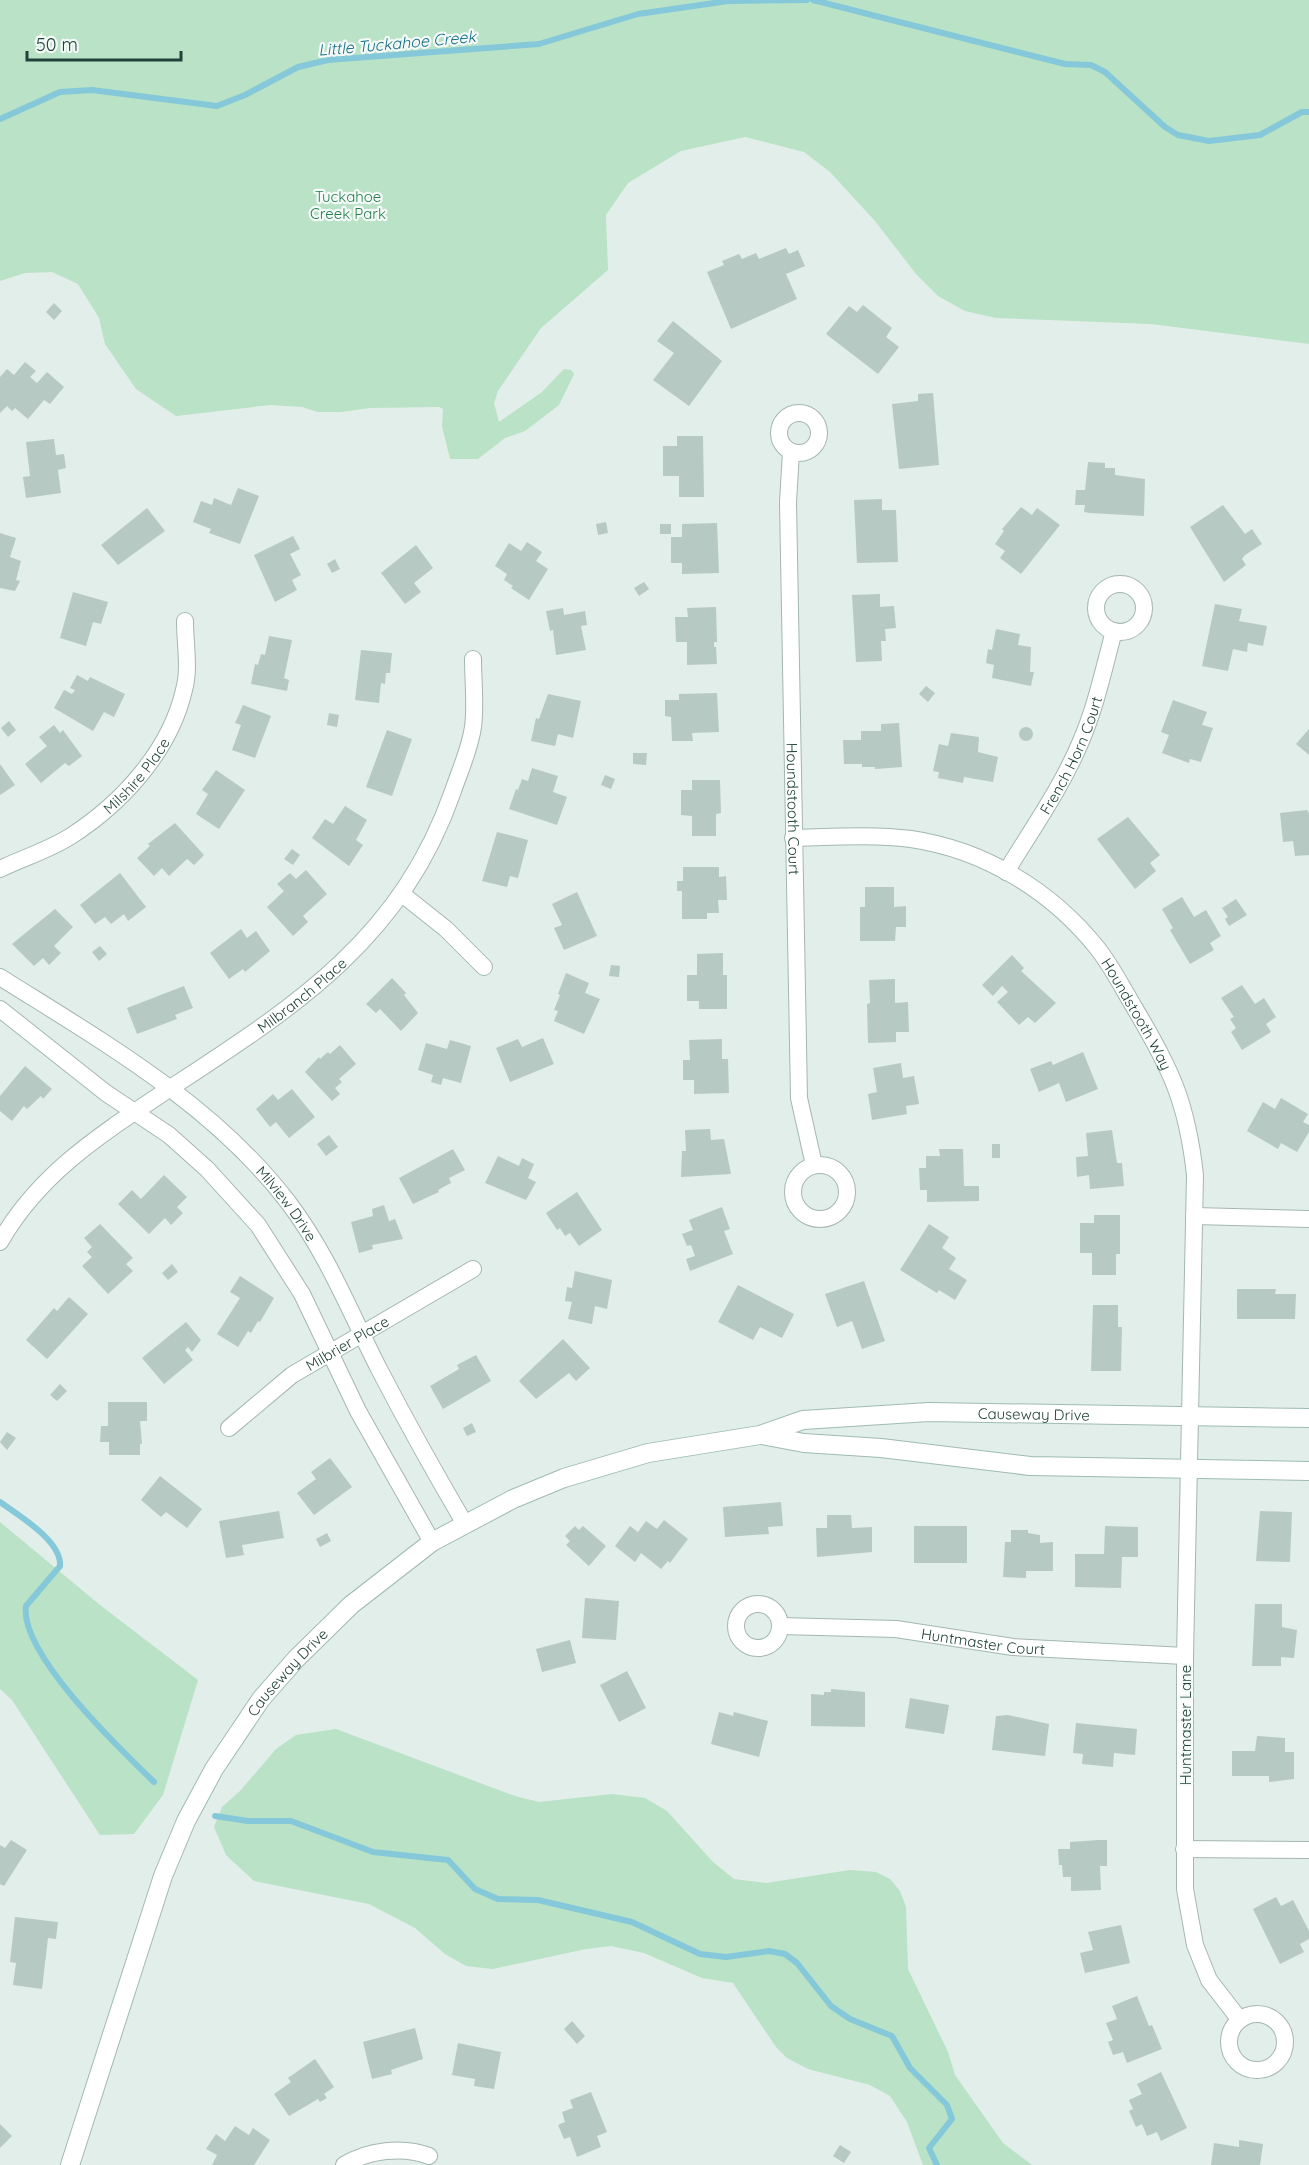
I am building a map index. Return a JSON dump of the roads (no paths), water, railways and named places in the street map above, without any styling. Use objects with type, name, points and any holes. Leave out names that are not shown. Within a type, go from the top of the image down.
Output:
[{"type":"street","name":"Houndstooth Court","points":[[791,452],[788,502],[799,1098],[814,1165]]},
{"type":"street","name":"Milshire Place","points":[[0,869],[70,836],[114,804],[134,784],[153,758],[169,728],[184,691],[185,621]]},
{"type":"street","name":"French Horn Court","points":[[1006,872],[1058,786],[1082,741],[1097,698],[1114,631]]},
{"type":"street","name":"Milbranch Place","points":[[0,1242],[17,1212],[36,1190],[77,1154],[135,1112],[286,1012],[337,968],[402,894],[424,857],[446,811],[470,742],[473,725],[473,659]]},
{"type":"street","name":"Houndstooth Way","points":[[793,838],[851,836],[910,839],[969,854],[1034,888],[1072,919],[1098,950],[1166,1061],[1182,1101],[1191,1138],[1195,1175],[1191,1417]]},
{"type":"street","points":[[402,894],[446,929],[484,967]]},
{"type":"street","name":"Milview Drive","points":[[0,977],[198,1108],[253,1161],[316,1242],[420,1448],[465,1524]]},
{"type":"street","points":[[0,1009],[106,1093],[169,1135],[207,1169],[258,1225],[302,1294],[358,1411],[432,1542]]},
{"type":"street","points":[[1194,1216],[1309,1219]]},
{"type":"street","name":"Milbrier Place","points":[[229,1428],[292,1375],[473,1269]]},
{"type":"street","name":"Causeway Drive","points":[[70,2165],[159,1886],[186,1821],[214,1769],[255,1708],[296,1659],[351,1605],[432,1542],[554,1482],[615,1461],[690,1445],[760,1435],[802,1420],[929,1412],[1309,1418]]},
{"type":"street","name":"Huntmaster Lane","points":[[1191,1417],[1185,1656],[1184,1849],[1187,1906],[1195,1945],[1209,1980],[1240,2020]]},
{"type":"street","name":"Causeway Drive","points":[[760,1435],[804,1443],[881,1448],[1030,1466],[1309,1471]]},
{"type":"street","name":"Huntmaster Court","points":[[780,1626],[896,1629],[1013,1647],[1185,1656]]},
{"type":"street","points":[[1184,1849],[1309,1850]]},
{"type":"street","points":[[344,2165],[373,2152],[417,2152],[429,2156]]},
{"type":"waterway","name":"Little Tuckahoe Creek","points":[[0,119],[60,92],[92,90],[217,106],[245,95],[298,67],[328,60],[539,44],[638,14],[728,1],[807,0]]},
{"type":"waterway","name":"Little Tuckahoe Creek","points":[[813,0],[1065,64],[1091,65],[1105,72],[1165,127],[1178,135],[1209,141],[1260,135],[1302,112],[1309,112]]},
{"type":"waterway","points":[[0,1502],[47,1538],[59,1557],[60,1566],[26,1606],[28,1626],[38,1649],[54,1674],[75,1699],[154,1782]]},
{"type":"waterway","points":[[215,1816],[248,1821],[291,1821],[373,1852],[448,1860],[475,1889],[498,1899],[538,1900],[632,1922],[700,1954],[726,1957],[769,1951],[785,1954],[797,1963],[831,2006],[850,2019],[892,2036],[910,2068],[947,2105],[952,2119],[929,2148],[937,2165]]},
{"type":"park label","name":"Tuckahoe Creek Park","points":[[348,204]]}]
